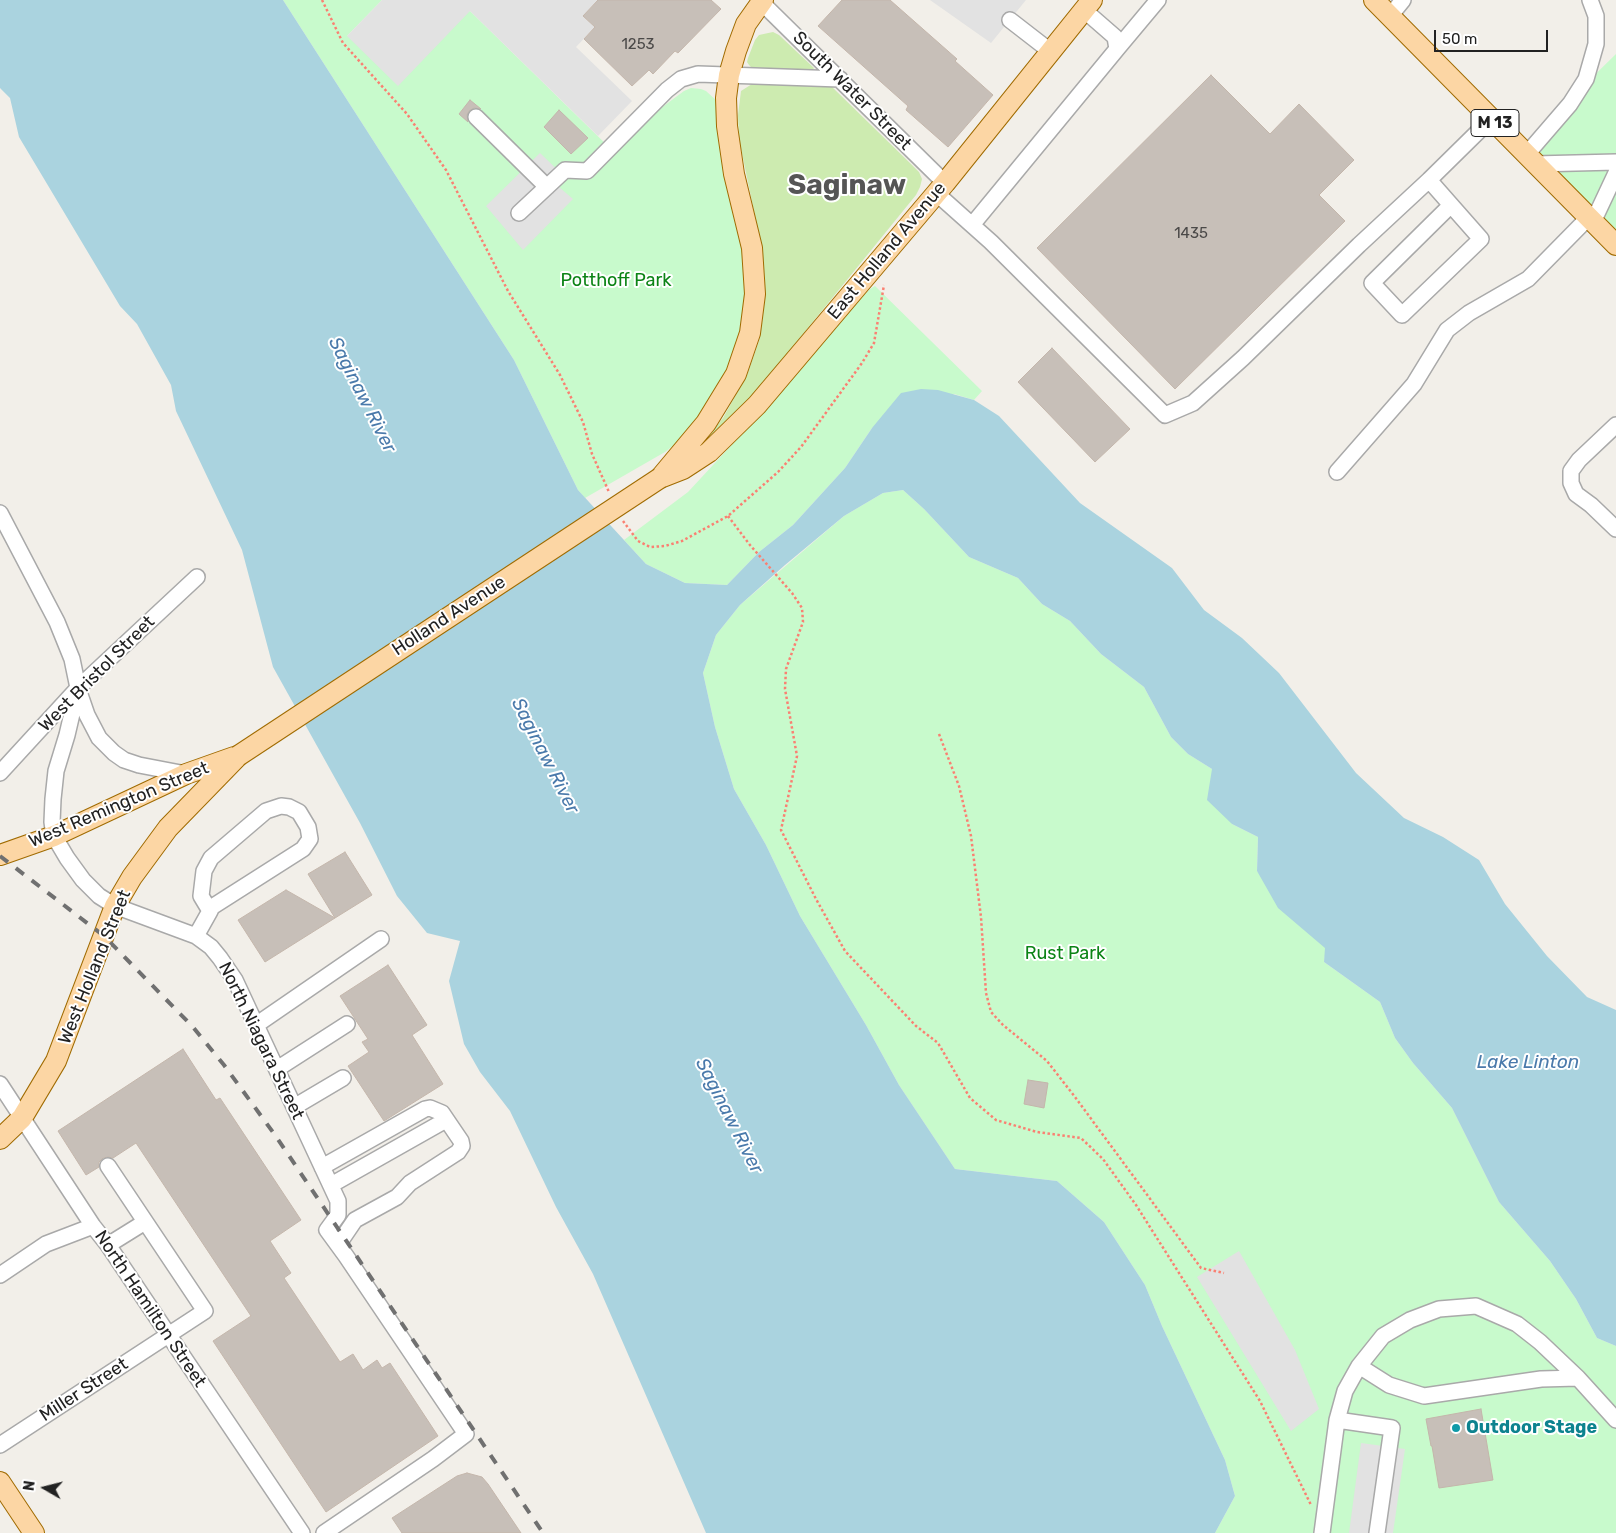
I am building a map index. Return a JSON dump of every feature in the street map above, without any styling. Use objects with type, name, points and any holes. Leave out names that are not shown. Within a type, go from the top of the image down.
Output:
[{"type":"main road","name":"M 13","points":[[1374,0],[1616,246]]},
{"type":"main road","points":[[660,478],[706,422],[736,374],[750,333],[755,294],[752,248],[734,174],[727,126],[726,98],[729,75],[736,50],[746,24],[761,1]]},
{"type":"main road","name":"East Holland Avenue","points":[[660,478],[683,469],[709,452],[757,405],[941,188],[1088,5]]},
{"type":"main road","name":"Holland Avenue","points":[[238,756],[660,478]]},
{"type":"main road","name":"West Remington Street","points":[[0,855],[54,836],[186,774],[238,756]]},
{"type":"main road","name":"West Holland Street","points":[[0,1139],[22,1118],[56,1060],[115,906],[132,877],[168,828],[238,756]]},
{"type":"main road","points":[[0,1482],[34,1533]]},
{"type":"street","points":[[972,225],[1158,0]]},
{"type":"street","points":[[1390,16],[1403,0]]},
{"type":"street","points":[[1530,159],[1586,79],[1596,44],[1596,16],[1590,0]]},
{"type":"street","name":"South Water Street","points":[[761,1],[840,79],[941,188],[972,225],[1165,415],[1193,402],[1229,370],[1429,180]]},
{"type":"street","points":[[1088,5],[1115,38],[1117,49]]},
{"type":"street","points":[[1010,20],[1050,51]]},
{"type":"street","points":[[520,213],[565,170],[587,171],[667,90],[681,79],[698,74],[840,79]]},
{"type":"street","points":[[476,117],[547,186]]},
{"type":"street","points":[[1451,205],[1372,283],[1402,315],[1481,239],[1429,180],[1491,119]]},
{"type":"street","points":[[1530,159],[1616,162]]},
{"type":"street","points":[[1337,472],[1414,384],[1447,330],[1468,313],[1528,278],[1590,220],[1616,173]]},
{"type":"street","points":[[1616,425],[1579,460],[1571,471],[1571,482],[1576,494],[1591,505],[1616,529]]},
{"type":"street","name":"North Niagara Street","points":[[0,513],[57,622],[72,659],[78,688],[56,771],[52,799],[54,836],[83,880],[99,896],[115,906],[196,936],[211,947],[220,958],[234,980],[256,1025],[338,1201],[338,1215],[327,1230],[466,1434],[433,1459],[324,1533]]},
{"type":"street","name":"West Bristol Street","points":[[0,773],[78,688],[197,577]]},
{"type":"street","points":[[78,688],[87,715],[99,738],[114,753],[124,760],[139,765],[186,774]]},
{"type":"street","points":[[196,936],[210,911],[212,907],[303,849],[310,839],[308,827],[299,812],[281,806],[266,811],[211,858],[204,871],[201,896],[210,911]]},
{"type":"street","points":[[256,1025],[381,939]]},
{"type":"street","points":[[276,1069],[347,1024]]},
{"type":"street","points":[[294,1107],[343,1078]]},
{"type":"street","name":"North Hamilton Street","points":[[0,1084],[93,1226],[108,1245],[302,1533]]},
{"type":"street","points":[[322,1167],[425,1109],[430,1108],[438,1110],[461,1141],[462,1146],[458,1152],[410,1182],[397,1197],[355,1220],[338,1245]]},
{"type":"street","points":[[331,1185],[446,1120]]},
{"type":"street","points":[[108,1166],[145,1222],[108,1245]]},
{"type":"street","name":"Miller Street","points":[[0,1445],[204,1311],[145,1222]]},
{"type":"street","points":[[0,1275],[46,1244],[93,1226]]},
{"type":"street","points":[[1322,1531],[1337,1420],[1345,1392],[1359,1366],[1383,1336],[1410,1320],[1439,1309],[1476,1306],[1517,1324],[1540,1342],[1578,1378],[1616,1420]]},
{"type":"street","points":[[1359,1366],[1389,1385],[1424,1396],[1541,1379],[1578,1378]]},
{"type":"street","points":[[1337,1420],[1392,1428],[1377,1533]]},
{"type":"path","points":[[322,0],[343,44],[407,114],[446,170],[508,291],[560,375],[583,422],[592,454],[611,494]]},
{"type":"path","points":[[623,521],[638,541],[650,546],[665,546],[682,541],[728,516],[778,472],[801,447],[862,363],[874,342],[884,285]]},
{"type":"path","points":[[728,516],[750,545],[792,593],[802,608],[803,622],[786,669],[785,690],[797,756],[781,830],[845,951],[916,1026],[938,1043],[970,1098],[996,1120],[1037,1132],[1081,1138],[1103,1159],[1136,1205],[1260,1400],[1322,1531]]},
{"type":"path","points":[[939,734],[959,786],[971,836],[981,917],[986,993],[991,1012],[1003,1025],[1046,1061],[1075,1097],[1201,1268],[1224,1273]]},
{"type":"green space","name":"Potthoff Park","points":[[283,0],[382,0],[347,36],[470,11],[615,153],[661,108],[684,91],[691,88],[701,89],[717,101],[744,264],[745,306],[743,325],[730,365],[713,401],[683,438],[665,452],[585,498],[578,490],[514,360]]},
{"type":"green space","points":[[773,32],[779,35],[814,68],[812,71],[753,69],[749,65],[747,62],[755,40],[759,35]]},
{"type":"green space","points":[[1616,54],[1616,245],[1520,148]]},
{"type":"green space","points":[[752,84],[830,85],[919,172],[922,179],[916,195],[755,393],[703,447],[701,445],[723,418],[747,375],[759,341],[763,317],[765,280],[761,245],[739,139],[738,115],[741,91]]},
{"type":"green space","points":[[875,286],[982,391],[974,400],[954,394],[872,428],[845,468],[793,525],[759,552],[727,585],[685,583],[646,564],[624,540],[688,492],[790,382],[840,320]]},
{"type":"green space","name":"Rust Park","points":[[903,490],[924,509],[969,557],[1018,578],[1042,604],[1070,621],[1101,654],[1144,687],[1171,737],[1188,754],[1212,769],[1232,824],[1258,837],[1257,871],[1326,948],[1324,962],[1380,1002],[1395,1038],[1413,1063],[1452,1108],[1499,1202],[1550,1261],[1576,1299],[1597,1338],[1616,1346],[1616,1533],[1215,1533],[1235,1496],[1225,1460],[1162,1326],[1145,1285],[1104,1222],[1057,1181],[955,1169],[899,1085],[866,1025],[800,916],[766,845],[734,789],[715,727],[703,673],[716,635],[740,605],[844,516],[883,493]]},
{"type":"shaded area","points":[[382,0],[598,0],[583,16],[595,27],[576,47],[632,101],[598,136],[470,11],[398,86],[347,36]]},
{"type":"shaded area","points":[[930,0],[1026,0],[991,43]]},
{"type":"shaded area","points":[[540,153],[567,179],[559,187],[573,199],[523,250],[486,206]]},
{"type":"shaded area","points":[[1239,1251],[1295,1350],[1319,1409],[1291,1431],[1197,1277]]},
{"type":"shaded area","points":[[1361,1443],[1405,1449],[1393,1533],[1349,1533]]},
{"type":"water","points":[[0,0],[283,0],[514,360],[578,490],[646,564],[685,583],[727,585],[759,552],[793,525],[845,468],[872,428],[901,393],[921,389],[938,390],[974,400],[999,416],[1080,503],[1172,568],[1204,610],[1242,638],[1279,673],[1356,773],[1404,818],[1443,837],[1479,860],[1505,904],[1547,956],[1587,997],[1616,1010],[1616,1346],[1597,1338],[1576,1299],[1550,1261],[1499,1202],[1452,1108],[1413,1063],[1395,1038],[1380,1002],[1324,962],[1325,948],[1278,908],[1257,871],[1258,837],[1232,824],[1207,800],[1212,769],[1188,754],[1171,737],[1144,687],[1101,654],[1070,621],[1042,604],[1018,578],[969,557],[924,509],[903,490],[883,493],[844,516],[785,565],[740,605],[716,635],[703,673],[715,727],[734,789],[766,845],[800,916],[866,1025],[899,1085],[955,1169],[1057,1181],[1104,1222],[1145,1285],[1162,1326],[1225,1460],[1235,1496],[1215,1533],[706,1533],[593,1274],[556,1207],[510,1111],[480,1072],[464,1044],[449,981],[460,941],[427,933],[397,896],[360,823],[273,667],[242,550],[176,411],[171,385],[137,324],[120,306],[19,137],[10,98],[0,88]]},
{"type":"building","points":[[598,0],[711,0],[721,9],[678,53],[675,51],[653,74],[649,70],[632,86],[584,39],[595,27],[583,16]]},
{"type":"building","points":[[842,0],[890,0],[957,59],[955,61],[993,95],[948,147],[906,110],[908,106],[818,26]]},
{"type":"building","points":[[1211,75],[1270,134],[1299,104],[1354,160],[1319,195],[1345,221],[1175,389],[1037,248]]},
{"type":"building","points":[[470,100],[481,109],[474,108],[469,111],[467,115],[468,122],[459,114]]},
{"type":"building","points":[[559,110],[588,138],[571,154],[544,127]]},
{"type":"building","points":[[1052,348],[1130,429],[1095,462],[1018,382]]},
{"type":"building","points":[[345,852],[372,895],[335,918],[308,874]]},
{"type":"building","points":[[286,890],[335,918],[265,962],[238,920]]},
{"type":"building","points":[[388,965],[427,1025],[412,1035],[443,1084],[384,1121],[348,1066],[369,1052],[362,1042],[368,1039],[340,996]]},
{"type":"building","points":[[183,1049],[216,1100],[220,1098],[301,1220],[270,1241],[291,1273],[284,1278],[340,1362],[353,1354],[363,1370],[377,1360],[382,1368],[390,1363],[438,1436],[326,1512],[213,1341],[251,1316],[136,1143],[113,1158],[103,1158],[99,1162],[99,1167],[86,1175],[58,1131]]},
{"type":"building","points":[[1028,1080],[1048,1083],[1044,1108],[1024,1104]]},
{"type":"building","points":[[1481,1409],[1493,1480],[1439,1488],[1426,1419]]},
{"type":"building","points":[[467,1473],[482,1477],[521,1533],[402,1533],[392,1518],[457,1476]]},
{"type":"railway","points":[[0,856],[104,936],[193,1027],[224,1065],[275,1135],[543,1533]]},
{"type":"place","name":"Outdoor Stage","points":[[1456,1428]]},
{"type":"district","name":"Saginaw","points":[[847,186]]},
{"type":"water label","name":"Saginaw River","points":[[362,395]]},
{"type":"water label","name":"Saginaw River","points":[[545,756]]},
{"type":"water label","name":"Lake Linton","points":[[1528,1063]]},
{"type":"water label","name":"Saginaw River","points":[[729,1116]]}]
